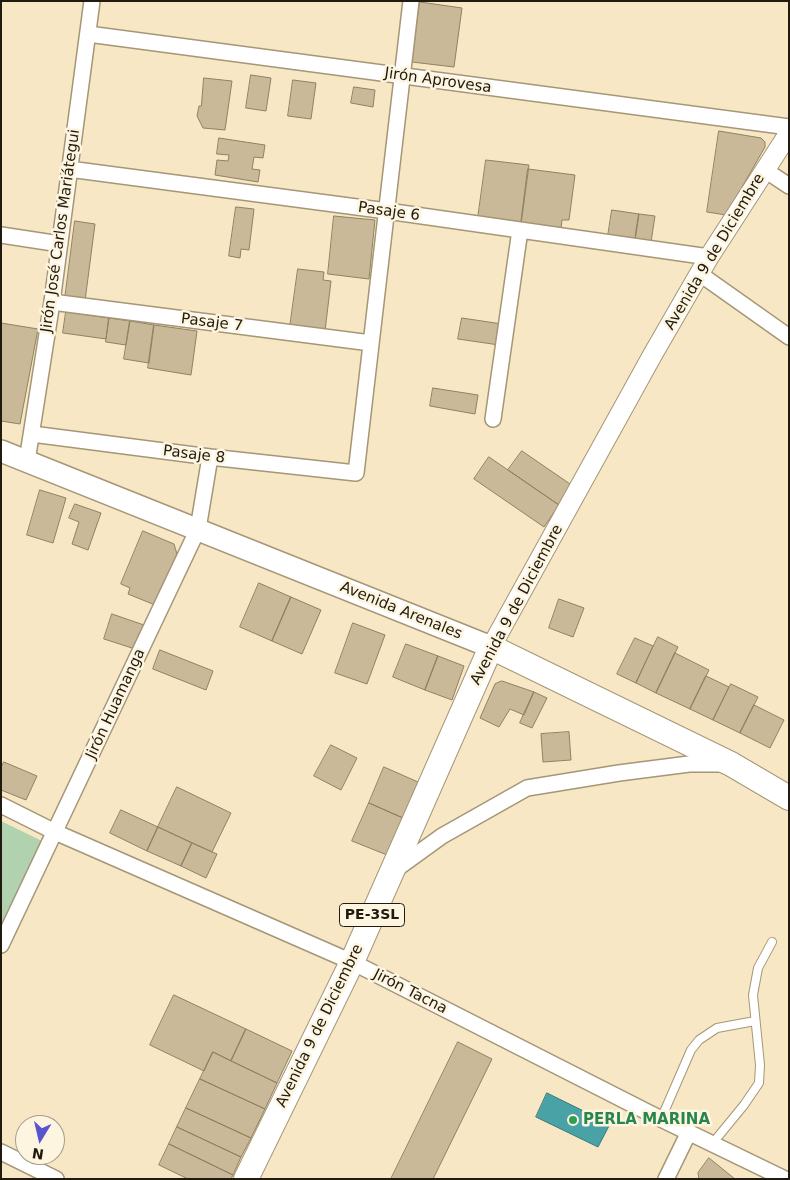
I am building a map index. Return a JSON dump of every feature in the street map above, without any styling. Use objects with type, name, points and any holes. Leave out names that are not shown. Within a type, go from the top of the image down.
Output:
[{"type":"main road","name":"Avenida Arenales","points":[[1,451],[491,647],[731,764],[789,798]]},
{"type":"main road","name":"Avenida 9 de Diciembre","points":[[246,1179],[352,962],[389,873],[491,647]]},
{"type":"street","name":"Jirón José Carlos Mariátegui","points":[[27,461],[52,302],[92,1]]},
{"type":"street","points":[[371,343],[411,1]]},
{"type":"street","name":"Jirón Aprovesa","points":[[88,34],[789,127]]},
{"type":"street","name":"Avenida 9 de Diciembre","points":[[491,647],[653,354],[709,257],[789,132]]},
{"type":"street","name":"Pasaje 6","points":[[69,169],[387,211],[709,257]]},
{"type":"street","points":[[765,170],[789,186]]},
{"type":"street","points":[[492,419],[520,230]]},
{"type":"street","points":[[1,236],[60,244]]},
{"type":"street","points":[[700,274],[789,337]]},
{"type":"street","name":"Pasaje 7","points":[[52,302],[371,343]]},
{"type":"street","name":"Pasaje 8","points":[[32,434],[210,457],[356,473],[371,343]]},
{"type":"street","name":"Jirón Huamanga","points":[[1,945],[198,529],[210,457]]},
{"type":"street","points":[[389,873],[442,836],[499,802],[527,788],[689,764],[731,764]]},
{"type":"street","name":"Jirón Tacna","points":[[1,805],[55,832],[352,962],[661,1120],[785,1179]]},
{"type":"street","points":[[666,1179],[689,1132]]},
{"type":"street","points":[[1,1152],[56,1179]]},
{"type":"lane","points":[[712,1144],[744,1105],[759,1083],[760,1065],[752,995],[758,968],[772,942]]},
{"type":"lane","points":[[661,1120],[691,1050],[699,1040],[717,1028],[755,1021]]},
{"type":"green space","points":[[1,821],[42,841],[1,924]]},
{"type":"water","name":"PERLA MARINA","points":[[547,1093],[610,1124],[598,1147],[536,1117]]},
{"type":"building","points":[[420,2],[462,8],[454,67],[412,62]]},
{"type":"building","points":[[251,75],[271,78],[266,111],[246,108]]},
{"type":"building","points":[[204,78],[232,81],[225,130],[203,128],[197,116],[199,106],[201,106]]},
{"type":"building","points":[[293,80],[316,83],[311,119],[288,116]]},
{"type":"building","points":[[354,87],[375,90],[373,107],[351,103]]},
{"type":"building","points":[[719,131],[761,138],[765,142],[765,147],[726,215],[707,212]]},
{"type":"building","points":[[219,138],[265,145],[263,158],[254,157],[252,169],[260,170],[258,182],[215,175],[217,160],[228,161],[229,155],[217,154]]},
{"type":"building","points":[[486,160],[529,165],[521,224],[478,218]]},
{"type":"building","points":[[528,169],[575,175],[569,220],[562,220],[561,229],[521,224]]},
{"type":"building","points":[[236,207],[254,209],[249,250],[241,249],[240,258],[229,256]]},
{"type":"building","points":[[612,210],[639,214],[635,240],[608,236]]},
{"type":"building","points":[[639,214],[655,216],[651,242],[635,240]]},
{"type":"building","points":[[334,216],[375,220],[369,279],[328,274]]},
{"type":"building","points":[[75,221],[95,224],[85,301],[65,299]]},
{"type":"building","points":[[298,269],[324,272],[323,280],[331,281],[325,331],[290,327]]},
{"type":"building","points":[[66,312],[109,318],[106,339],[63,333]]},
{"type":"building","points":[[109,318],[130,321],[126,345],[106,342]]},
{"type":"building","points":[[462,318],[502,324],[499,345],[458,339]]},
{"type":"building","points":[[130,321],[154,325],[149,363],[124,359]]},
{"type":"building","points":[[1,323],[38,329],[20,424],[1,421]]},
{"type":"building","points":[[154,325],[197,331],[191,375],[148,368]]},
{"type":"building","points":[[433,388],[478,395],[475,414],[430,406]]},
{"type":"building","points":[[522,451],[573,486],[559,505],[508,470]]},
{"type":"building","points":[[489,457],[559,505],[544,527],[474,479]]},
{"type":"building","points":[[40,490],[66,498],[53,543],[27,535]]},
{"type":"building","points":[[75,504],[101,513],[88,550],[72,544],[79,522],[69,518]]},
{"type":"building","points":[[143,531],[174,544],[177,554],[155,605],[128,594],[130,588],[121,584]]},
{"type":"building","points":[[259,583],[291,597],[272,641],[240,627]]},
{"type":"building","points":[[291,597],[321,610],[302,654],[272,641]]},
{"type":"building","points":[[559,599],[584,608],[573,637],[549,628]]},
{"type":"building","points":[[112,614],[144,625],[135,649],[104,639]]},
{"type":"building","points":[[353,623],[385,635],[367,684],[335,673]]},
{"type":"building","points":[[658,637],[678,647],[656,693],[636,683]]},
{"type":"building","points":[[635,638],[653,646],[636,683],[617,674]]},
{"type":"building","points":[[406,644],[438,656],[425,690],[393,677]]},
{"type":"building","points":[[160,650],[213,671],[206,690],[153,669]]},
{"type":"building","points":[[675,653],[709,670],[690,709],[656,693]]},
{"type":"building","points":[[438,656],[464,666],[452,700],[425,690]]},
{"type":"building","points":[[706,676],[729,687],[713,720],[690,709]]},
{"type":"building","points":[[502,681],[534,692],[524,715],[510,709],[499,727],[480,718],[495,684]]},
{"type":"building","points":[[731,684],[758,697],[740,733],[713,720]]},
{"type":"building","points":[[534,692],[547,698],[532,728],[520,723]]},
{"type":"building","points":[[754,705],[784,720],[770,748],[740,733]]},
{"type":"building","points":[[569,732],[571,760],[543,762],[541,734]]},
{"type":"building","points":[[331,745],[357,758],[341,790],[314,776]]},
{"type":"building","points":[[4,762],[37,776],[26,800],[1,790],[1,768]]},
{"type":"building","points":[[384,767],[418,782],[403,818],[369,803]]},
{"type":"building","points":[[177,787],[231,813],[212,852],[158,827]]},
{"type":"building","points":[[369,803],[403,818],[387,855],[352,841]]},
{"type":"building","points":[[121,810],[158,827],[147,851],[110,833]]},
{"type":"building","points":[[158,827],[192,843],[181,866],[147,851]]},
{"type":"building","points":[[192,843],[217,854],[206,878],[181,866]]},
{"type":"building","points":[[174,995],[246,1029],[231,1061],[213,1052],[204,1071],[150,1045]]},
{"type":"building","points":[[246,1029],[292,1051],[277,1083],[231,1061]]},
{"type":"building","points":[[458,1042],[492,1059],[433,1179],[391,1179]]},
{"type":"building","points":[[213,1052],[277,1083],[265,1109],[200,1079]]},
{"type":"building","points":[[200,1079],[265,1109],[251,1138],[186,1108]]},
{"type":"building","points":[[186,1108],[251,1138],[241,1157],[177,1127]]},
{"type":"building","points":[[177,1127],[241,1157],[233,1175],[169,1144]]},
{"type":"building","points":[[169,1144],[233,1175],[231,1179],[188,1179],[159,1165]]},
{"type":"building","points":[[709,1158],[735,1179],[699,1179],[698,1173]]},
{"type":"place","name":"PERLA MARINA","points":[[573,1120]]}]
